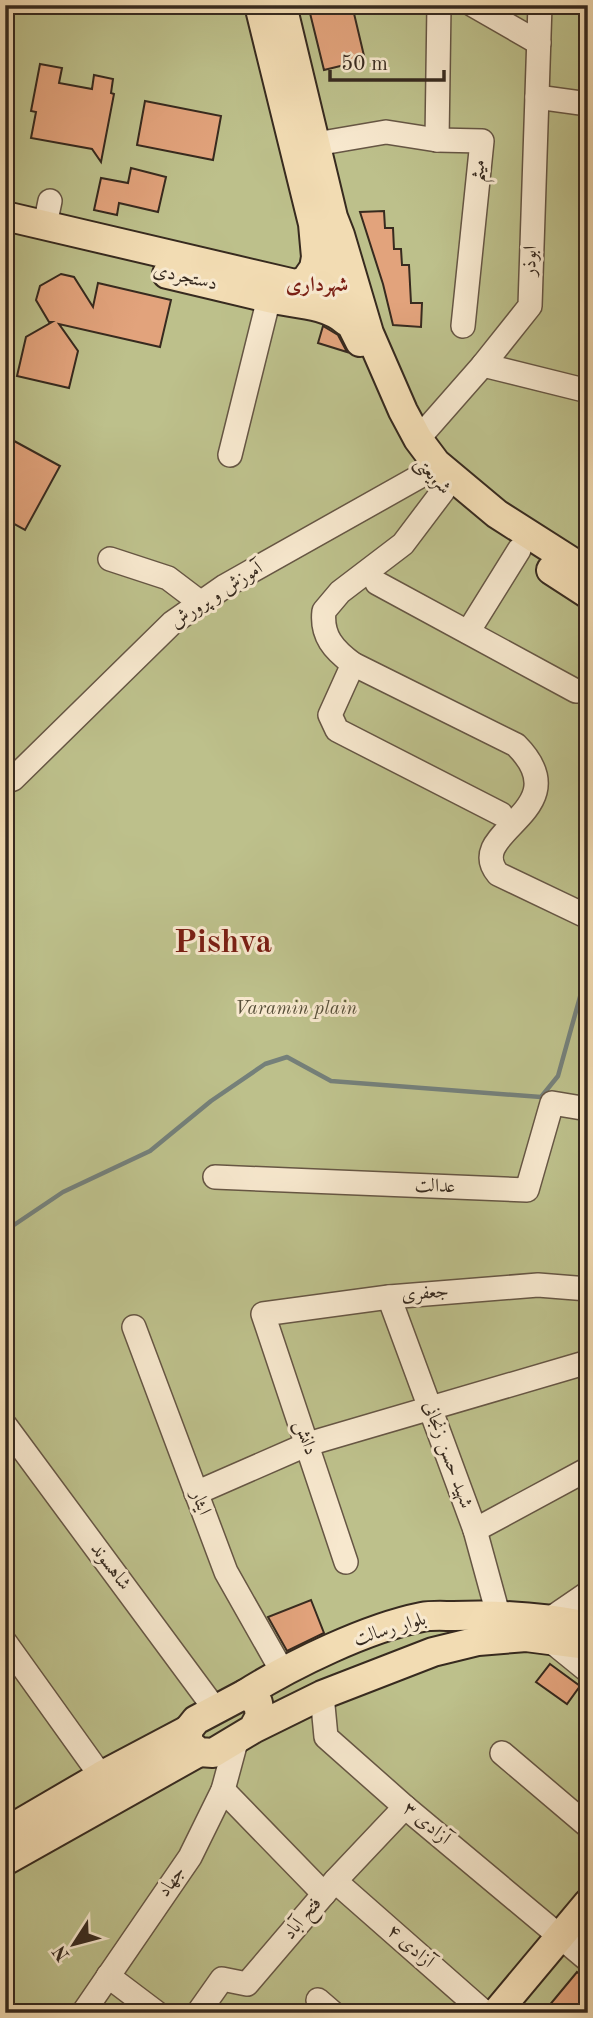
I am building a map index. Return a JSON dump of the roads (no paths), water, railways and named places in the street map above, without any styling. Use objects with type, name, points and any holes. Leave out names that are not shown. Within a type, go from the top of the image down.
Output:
[{"type":"main road","points":[[260,5],[313,224],[327,238]]},
{"type":"main road","points":[[282,5],[332,217],[327,238]]},
{"type":"main road","name":"دستجردی","points":[[5,216],[180,286],[270,288],[305,281],[312,273],[327,238]]},
{"type":"main road","name":"دستجردی","points":[[39,228],[270,288],[334,301],[335,313],[357,334]]},
{"type":"main road","name":"شریعتی","points":[[327,238],[334,301],[369,333],[403,411],[418,439],[436,463],[498,514],[588,572]]},
{"type":"main road","name":"شریعتی","points":[[357,334],[405,446],[434,482],[490,531],[588,594]]},
{"type":"main road","name":"بلوار رسالت","points":[[588,1626],[550,1630],[526,1637],[467,1643],[433,1652],[322,1695],[245,1733],[214,1753],[194,1741],[196,1720],[246,1694],[282,1671],[369,1634],[423,1617],[498,1614],[550,1630],[588,1645]]},
{"type":"main road","points":[[245,1733],[260,1716],[258,1703],[246,1694]]},
{"type":"main road","points":[[5,1832],[101,1776],[194,1741]]},
{"type":"main road","points":[[5,1861],[194,1741]]},
{"type":"main road","points":[[496,2013],[588,1903]]},
{"type":"street","points":[[437,139],[439,5]]},
{"type":"street","points":[[472,5],[539,43]]},
{"type":"street","name":"ابوذر","points":[[418,439],[530,306],[540,5]]},
{"type":"street","points":[[537,97],[588,104]]},
{"type":"street","name":"میثم","points":[[316,144],[387,132],[437,139],[482,141],[463,326]]},
{"type":"street","points":[[230,455],[270,288]]},
{"type":"street","points":[[483,365],[588,391]]},
{"type":"street","points":[[434,482],[403,544],[340,592],[324,611],[324,627],[336,652],[353,664],[516,745],[529,758],[536,782],[532,799],[522,817],[496,840],[493,866],[498,874],[586,916]]},
{"type":"street","name":"آموزش و پرورش","points":[[5,782],[13,779],[172,623],[225,586],[434,482]]},
{"type":"street","points":[[468,632],[519,550]]},
{"type":"street","points":[[110,559],[168,578],[201,603]]},
{"type":"street","points":[[377,583],[576,691]]},
{"type":"street","points":[[353,664],[330,715],[337,730],[501,814]]},
{"type":"street","name":"عدالت","points":[[215,1177],[527,1191],[552,1103],[588,1109]]},
{"type":"street","name":"جعفری","points":[[263,1314],[389,1297],[538,1285],[588,1289]]},
{"type":"street","name":"شهید حسن زنجانی","points":[[389,1297],[475,1530],[498,1614]]},
{"type":"street","name":"دانش","points":[[263,1314],[346,1562]]},
{"type":"street","name":"ایثار","points":[[134,1327],[226,1572],[282,1671]]},
{"type":"street","points":[[196,1493],[308,1444],[588,1362]]},
{"type":"street","name":"شاهسوند","points":[[5,1425],[215,1709]]},
{"type":"street","points":[[475,1530],[588,1469]]},
{"type":"street","points":[[588,1593],[550,1630],[588,1671]]},
{"type":"street","points":[[5,1642],[101,1776]]},
{"type":"street","name":"آزادی ۳","points":[[322,1695],[326,1737],[405,1807],[588,1960]]},
{"type":"street","name":"جهاد","points":[[83,2013],[190,1857],[223,1790],[245,1733]]},
{"type":"street","points":[[502,1753],[588,1826]]},
{"type":"street","name":"آزادی ۴","points":[[223,1790],[330,1887],[485,2013]]},
{"type":"street","name":"فتح آباد","points":[[198,2013],[222,1979],[247,1984],[330,1887],[405,1807]]},
{"type":"street","points":[[108,1976],[157,2013]]},
{"type":"waterway","points":[[5,1231],[63,1192],[150,1151],[211,1101],[265,1064],[287,1057],[331,1081],[541,1097],[558,1076],[583,986],[588,979]]},
{"type":"district","name":"شهرداری","points":[[317,285]]},
{"type":"district","name":"Pishva","points":[[223,943]]},
{"type":"park label","name":"Varamin plain","points":[[296,1009]]}]
